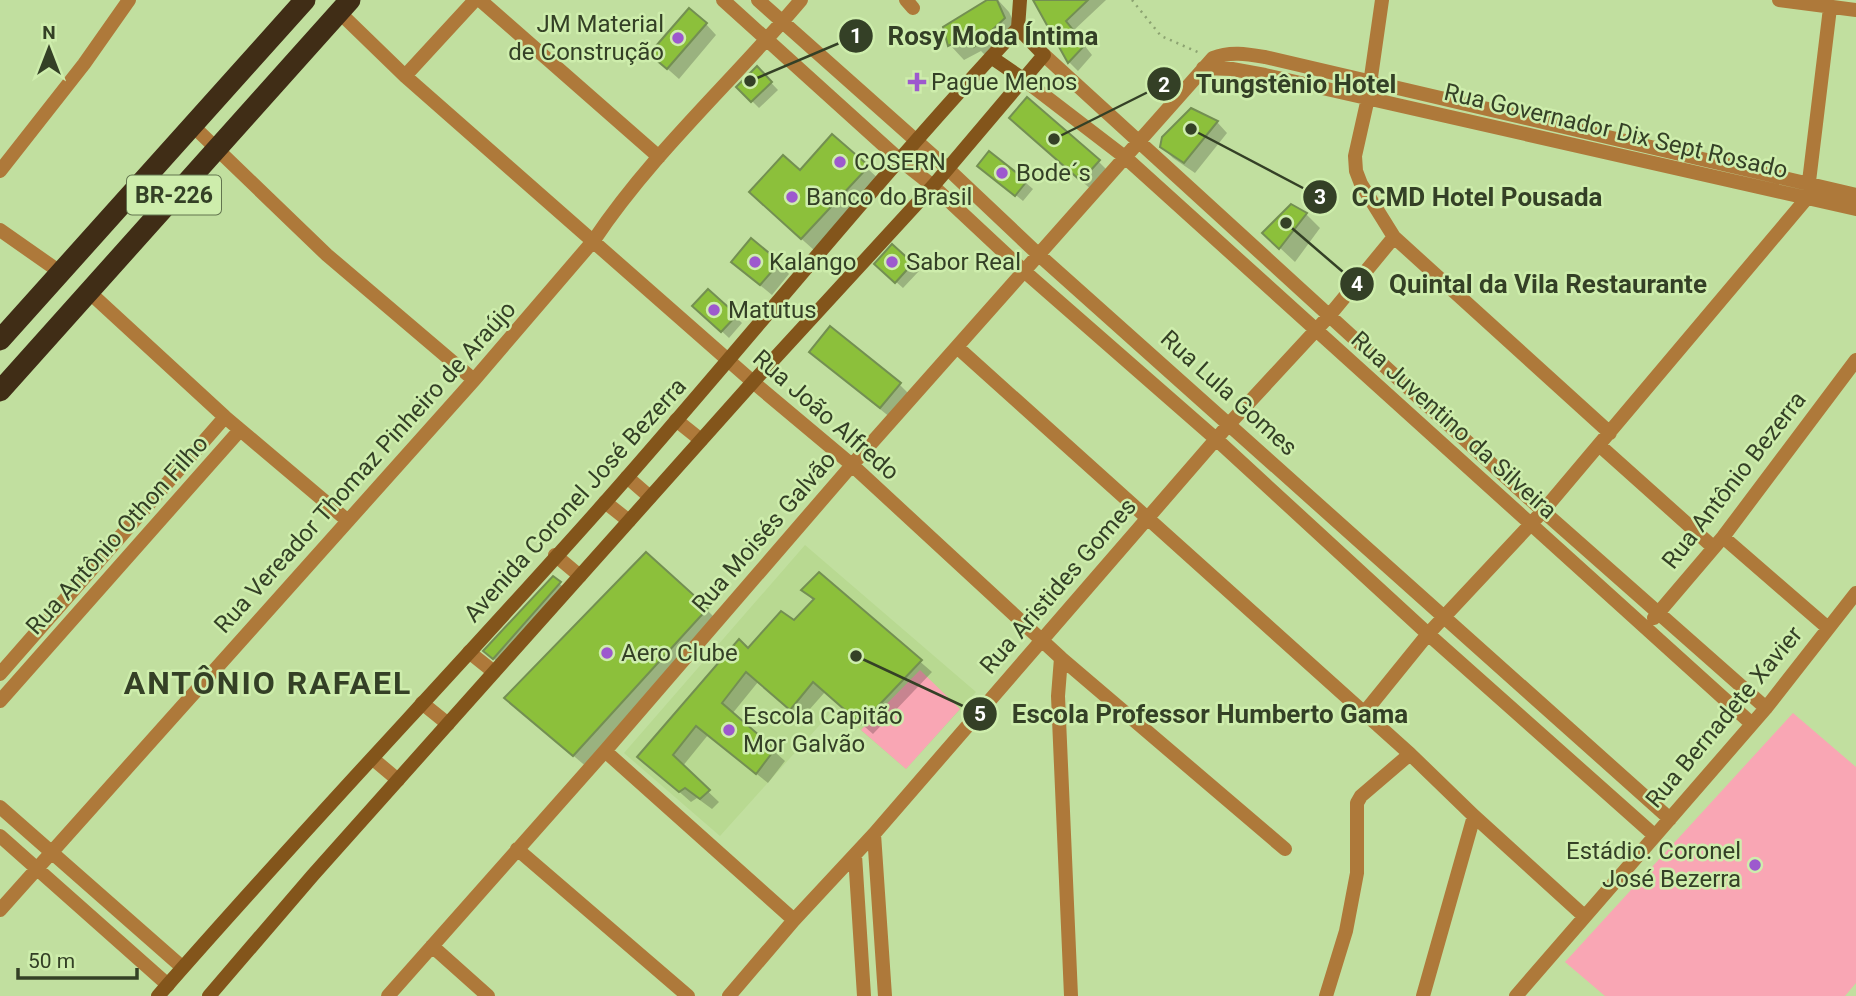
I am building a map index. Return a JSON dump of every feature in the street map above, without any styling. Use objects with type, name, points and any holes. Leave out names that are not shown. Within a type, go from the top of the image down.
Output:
[{"type":"highway","name":"BR-226","points":[[0,340],[297,3]]},
{"type":"highway","name":"BR-226","points":[[0,391],[344,6]]},
{"type":"street","points":[[0,171],[84,64],[129,0]]},
{"type":"street","points":[[405,76],[475,0]]},
{"type":"street","points":[[480,0],[659,157]]},
{"type":"street","name":"Rua Lula Gomes","points":[[723,0],[1024,271],[1216,439],[1428,634],[1654,835]]},
{"type":"street","name":"Rua Lula Gomes","points":[[758,0],[1670,819]]},
{"type":"street","name":"Rua Vereador Thomaz Pinheiro de Araújo","points":[[0,911],[474,380],[594,240],[659,157],[801,0]]},
{"type":"street","points":[[1018,28],[1020,0]]},
{"type":"street","points":[[1382,0],[1368,98],[1355,156],[1356,171],[1361,184],[1394,237],[1610,433]]},
{"type":"street","points":[[1779,0],[1856,10]]},
{"type":"street","name":"Rua João Alfredo","points":[[344,6],[405,76],[753,382],[852,465],[1060,659],[1285,849]]},
{"type":"street","points":[[1364,713],[1428,634],[1543,511],[1610,433],[1807,191],[1829,8]]},
{"type":"street","name":"Rua Juventino da Silveira","points":[[1018,28],[1044,55],[1543,511],[1766,708]]},
{"type":"street","name":"Avenida Coronel José Bezerra","points":[[163,990],[605,502],[915,142],[1018,28]]},
{"type":"street","name":"Rua Governador Dix Sept Rosado","points":[[1208,63],[1222,55],[1241,54],[1369,82],[1807,191],[1856,209]]},
{"type":"street","points":[[209,996],[629,520],[933,187],[1044,55]]},
{"type":"street","name":"Rua Juventino da Silveira","points":[[991,57],[1126,158],[1752,724]]},
{"type":"street","name":"Rua Governador Dix Sept Rosado","points":[[1208,63],[1807,191],[1856,195]]},
{"type":"street","name":"Rua Moisés Galvão","points":[[388,996],[1208,63]]},
{"type":"street","points":[[192,125],[327,255],[474,380]]},
{"type":"street","points":[[0,230],[60,272]]},
{"type":"street","points":[[1229,250],[1243,236]]},
{"type":"street","name":"Rua Aristides Gomes","points":[[729,996],[794,920],[874,834],[1230,423],[1329,316],[1394,237]]},
{"type":"street","points":[[88,291],[225,417],[348,521]]},
{"type":"street","points":[[957,347],[1410,754],[1584,916]]},
{"type":"street","name":"Rua Antônio Bezerra","points":[[1646,628],[1718,542],[1856,360]]},
{"type":"street","points":[[1422,427],[1435,412]]},
{"type":"street","name":"Rua Antônio Othon Filho","points":[[0,674],[225,417]]},
{"type":"street","points":[[676,420],[701,440]]},
{"type":"street","name":"Rua Antônio Othon Filho","points":[[0,701],[240,430]]},
{"type":"street","points":[[1599,445],[1828,628]]},
{"type":"street","points":[[626,477],[650,497]]},
{"type":"street","points":[[605,502],[629,520]]},
{"type":"street","points":[[1331,544],[1345,528]]},
{"type":"street","points":[[555,555],[580,576]]},
{"type":"street","name":"Rua Bernadete Xavier","points":[[1516,996],[1766,708],[1856,593]]},
{"type":"street","points":[[469,652],[494,672]]},
{"type":"street","points":[[1060,659],[1058,696],[1071,996]]},
{"type":"street","points":[[1521,717],[1536,700]]},
{"type":"street","points":[[422,703],[447,724]]},
{"type":"street","points":[[605,751],[794,920]]},
{"type":"street","points":[[1326,996],[1346,931],[1357,873],[1357,803],[1361,796],[1410,754]]},
{"type":"street","points":[[373,759],[398,780]]},
{"type":"street","points":[[0,807],[182,967]]},
{"type":"street","points":[[1423,996],[1474,816]]},
{"type":"street","points":[[874,834],[885,996]]},
{"type":"street","points":[[0,835],[163,990]]},
{"type":"street","points":[[517,849],[688,996]]},
{"type":"street","points":[[855,855],[863,996]]},
{"type":"street","points":[[432,946],[488,996]]},
{"type":"street","points":[[861,961],[883,959]]},
{"type":"path","points":[[1132,0],[1161,36],[1208,63]]},
{"type":"shaded area","points":[[805,545],[976,692],[906,769],[835,708],[720,836],[624,753]]},
{"type":"shaded area","points":[[920,670],[960,709],[906,769],[861,730]]},
{"type":"shaded area","name":"Estádio. Coronel José Bezerra","points":[[1793,713],[1856,767],[1856,983],[1845,996],[1605,996],[1565,962]]},
{"type":"building","points":[[987,0],[997,0],[1005,18],[974,47],[968,36],[948,46],[943,27]]},
{"type":"building","points":[[1033,0],[1088,0],[1066,21],[1085,45],[1068,63]]},
{"type":"building","name":"JM Material de Construção","points":[[689,8],[707,23],[667,69],[649,54]]},
{"type":"building","points":[[757,66],[772,82],[751,102],[736,87]]},
{"type":"building","points":[[1027,97],[1100,160],[1081,181],[1009,118]]},
{"type":"building","points":[[1191,108],[1218,121],[1184,163],[1160,147],[1162,137]]},
{"type":"building","points":[[832,134],[869,166],[801,239],[749,192],[783,155],[800,170]]},
{"type":"building","name":"Bode´s","points":[[989,151],[1027,181],[1015,196],[977,166]]},
{"type":"building","points":[[1291,204],[1307,213],[1279,249],[1262,233]]},
{"type":"building","name":"Kalango","points":[[751,238],[780,262],[760,285],[731,262]]},
{"type":"building","name":"Sabor Real","points":[[892,244],[913,263],[895,283],[874,264]]},
{"type":"building","name":"Matutus","points":[[708,289],[737,315],[721,332],[692,306]]},
{"type":"building","points":[[830,326],[901,383],[880,408],[809,352]]},
{"type":"building","name":"Aero Clube","points":[[646,552],[708,608],[573,756],[504,698]]},
{"type":"building","points":[[819,572],[922,660],[861,724],[813,682],[790,710],[746,672],[722,703],[775,749],[756,774],[696,726],[673,755],[710,790],[700,799],[685,788],[679,792],[637,757],[739,639],[748,648],[781,611],[794,620],[814,599],[801,590]]},
{"type":"building","points":[[553,576],[561,582],[493,659],[483,651]]},
{"type":"place","name":"JM Material de Construção","points":[[678,38]]},
{"type":"place","name":"Rosy Moda Íntima","points":[[750,81]]},
{"type":"place","name":"Pague Menos","points":[[917,82]]},
{"type":"place","name":"CCMD Hotel Pousada","points":[[1191,129]]},
{"type":"place","name":"Tungstênio Hotel","points":[[1054,139]]},
{"type":"place","name":"COSERN","points":[[840,162]]},
{"type":"place","name":"Bode´s","points":[[1002,173]]},
{"type":"place","name":"Banco do Brasil","points":[[792,197]]},
{"type":"place","name":"Quintal da Vila Restaurante","points":[[1286,223]]},
{"type":"place","name":"Kalango","points":[[755,262]]},
{"type":"place","name":"Sabor Real","points":[[892,262]]},
{"type":"place","name":"Matutus","points":[[714,310]]},
{"type":"place","name":"Aero Clube","points":[[607,653]]},
{"type":"place","name":"Escola Professor Humberto Gama","points":[[856,656]]},
{"type":"place","name":"Escola Capitão Mor Galvão","points":[[729,730]]},
{"type":"place","name":"Estádio. Coronel José Bezerra","points":[[1755,865]]},
{"type":"district","name":"ANTÔNIO RAFAEL","points":[[268,683]]}]
